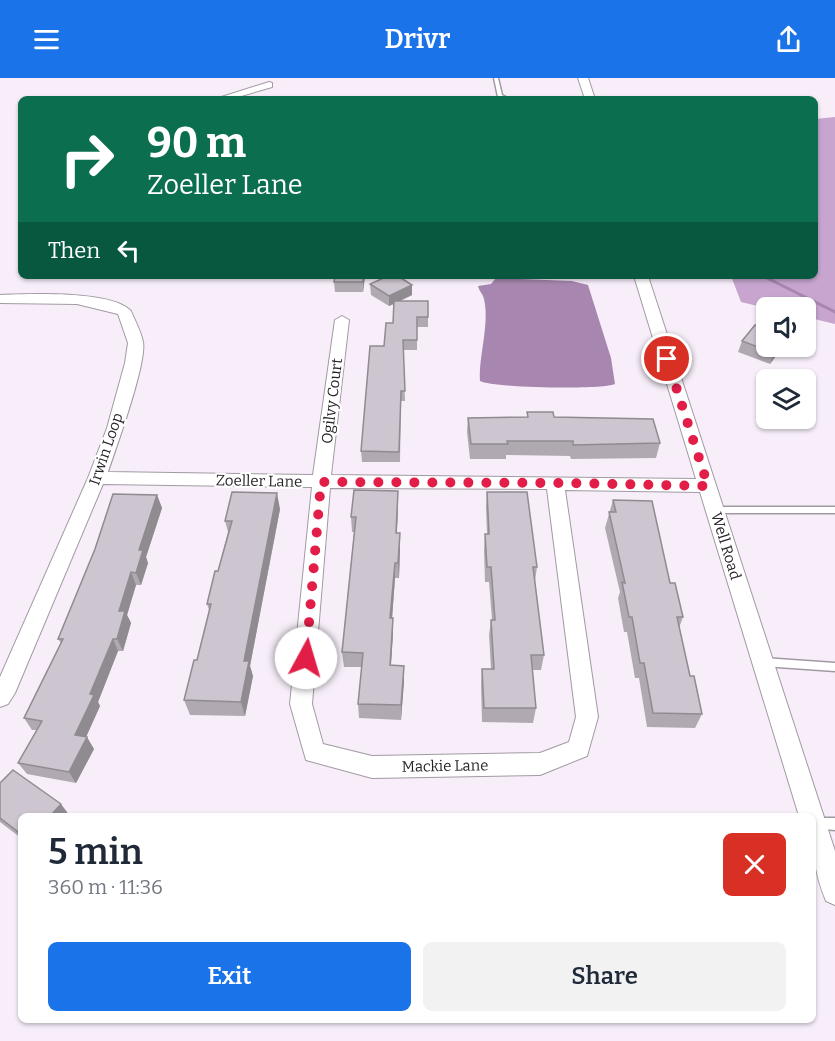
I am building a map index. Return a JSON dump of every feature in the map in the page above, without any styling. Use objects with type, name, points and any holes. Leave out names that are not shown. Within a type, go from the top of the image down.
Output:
[{"type":"street","points":[[583,78],[589,96]]},
{"type":"street","points":[[231,96],[273,85]]},
{"type":"street","name":"Well Road","points":[[642,279],[810,813]]},
{"type":"street","name":"Irwin Loop","points":[[0,299],[74,298],[101,303],[124,311],[136,343],[133,363],[97,478],[4,693],[0,697]]},
{"type":"street","name":"Ogilvy Court","points":[[321,482],[342,320]]},
{"type":"street","name":"Zoeller Lane","points":[[97,478],[708,486]]},
{"type":"street","name":"Mackie Lane","points":[[321,482],[301,704],[314,752],[372,767],[540,764],[579,749],[586,717],[555,483]]},
{"type":"street","points":[[816,832],[835,892]]},
{"type":"lane","points":[[496,78],[500,96]]},
{"type":"lane","points":[[715,510],[835,510]]},
{"type":"lane","points":[[763,662],[835,667]]},
{"type":"lane","points":[[816,823],[835,824]]},
{"type":"shaded area","points":[[835,117],[835,324],[816,319],[816,297],[756,297],[756,306],[741,302],[732,279],[818,279],[818,119]]},
{"type":"shaded area","points":[[495,279],[521,279],[572,281],[588,285],[611,358],[615,384],[590,387],[548,387],[480,381],[486,319],[483,297],[478,286],[491,284]]},
{"type":"building","points":[[334,279],[363,279],[363,282],[334,282]]},
{"type":"building","points":[[381,279],[403,279],[412,285],[389,296],[370,284]]},
{"type":"building","points":[[394,301],[428,301],[428,317],[417,317],[417,340],[403,340],[405,391],[401,391],[399,452],[361,451],[370,346],[384,346],[386,323],[393,323]]},
{"type":"building","points":[[755,325],[756,325],[756,346],[742,341]]},
{"type":"building","points":[[527,412],[553,412],[554,417],[653,419],[660,443],[573,445],[573,441],[507,441],[508,444],[471,444],[468,418],[528,417]]},
{"type":"building","points":[[354,490],[398,491],[396,533],[400,533],[390,618],[393,618],[390,665],[404,666],[401,705],[358,704],[363,653],[342,652],[356,517],[351,517]]},
{"type":"building","points":[[232,492],[277,493],[244,661],[249,661],[241,702],[184,700],[211,604],[207,604],[215,571],[218,571],[232,521],[225,521]]},
{"type":"building","points":[[487,492],[527,492],[537,567],[533,567],[544,655],[531,655],[536,708],[484,708],[482,669],[494,669],[491,620],[495,620],[491,567],[487,567],[485,534],[489,534]]},
{"type":"building","points":[[113,494],[157,495],[139,550],[143,550],[136,573],[131,572],[119,611],[125,611],[117,639],[113,639],[90,694],[94,695],[75,735],[87,737],[69,772],[18,763],[42,721],[24,718],[63,639],[58,639],[95,549]]},
{"type":"building","points":[[613,500],[652,501],[670,583],[675,583],[683,617],[677,617],[690,676],[694,676],[702,714],[653,713],[644,663],[640,663],[632,617],[629,617],[622,582],[625,583],[609,512],[616,512]]},
{"type":"building","points":[[13,770],[61,804],[53,813],[18,813],[18,832],[0,818],[0,783]]},
{"type":"waterway","points":[[769,279],[835,312]]},
{"type":"route","points":[[306,658],[321,482],[708,486],[667,359]]}]
